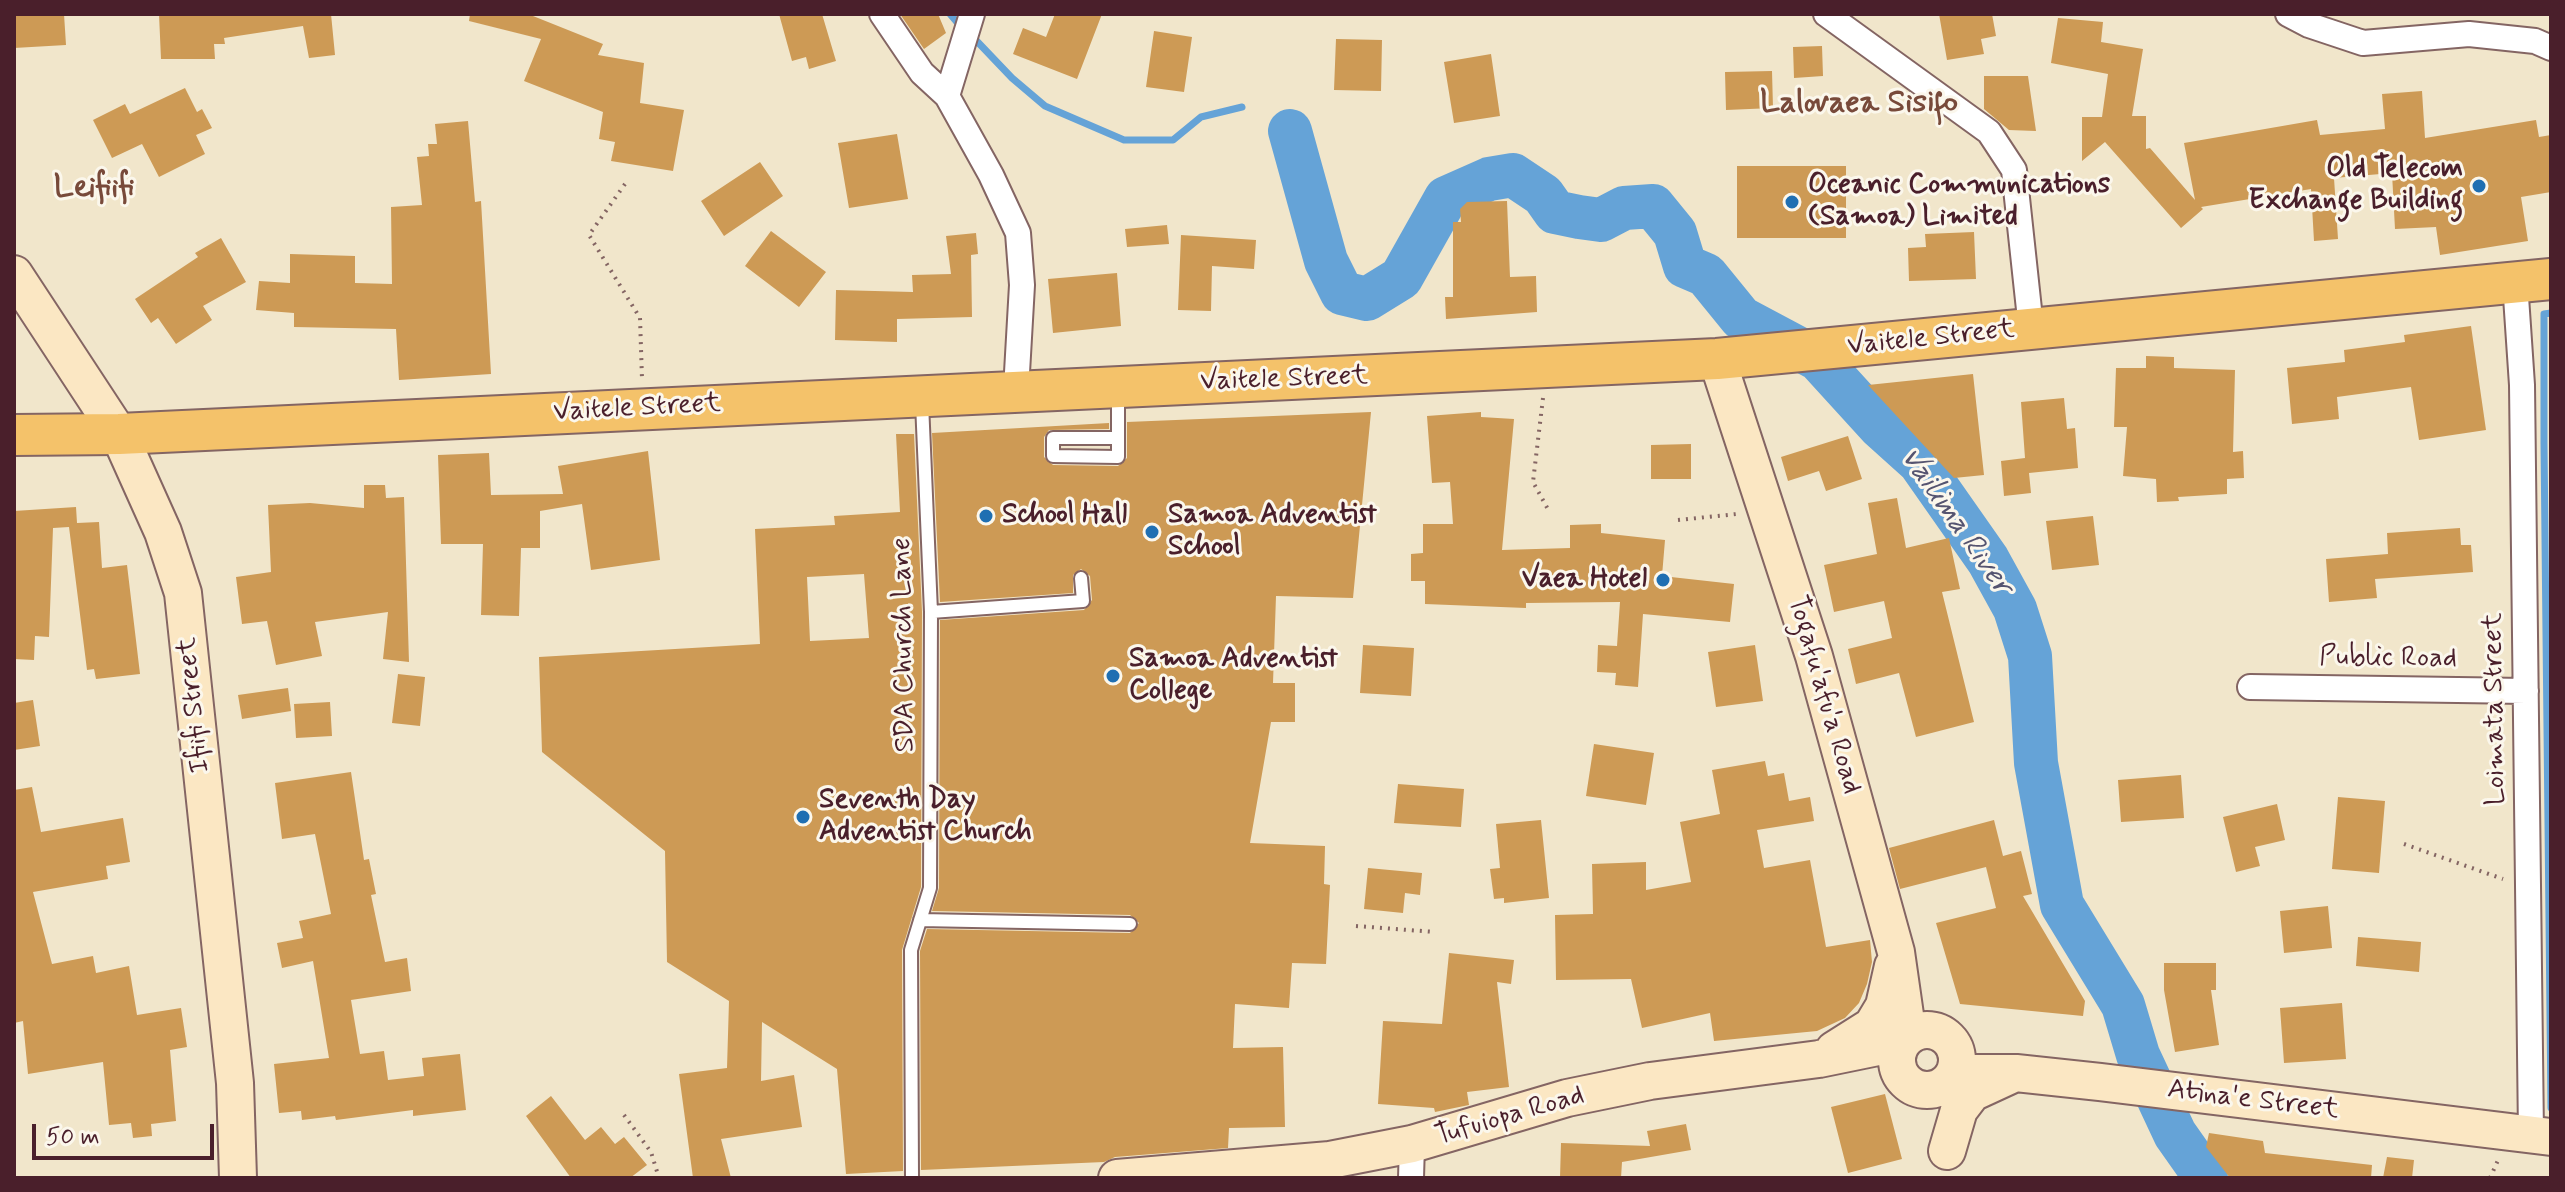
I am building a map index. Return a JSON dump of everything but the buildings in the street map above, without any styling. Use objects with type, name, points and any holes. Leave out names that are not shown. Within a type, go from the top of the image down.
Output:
[{"type":"main road","name":"Ifiifi Street","points":[[14,274],[119,434],[163,532],[183,593],[235,1083],[238,1178]]},
{"type":"main road","name":"Vaitele Street","points":[[14,435],[119,434],[1725,359],[2533,281]]},
{"type":"main road","name":"Togafu'afu'a Road","points":[[1725,359],[1767,512],[1814,656],[1928,1059]]},
{"type":"main road","points":[[1819,1059],[1872,1026],[1884,1006],[1896,952]]},
{"type":"main road","name":"Tufuiopa Road","points":[[1117,1178],[1282,1166],[1411,1161],[1567,1098],[1636,1084],[1819,1059],[1928,1059]]},
{"type":"main road","points":[[1950,1164],[1928,1059],[2016,1073]]},
{"type":"main road","points":[[1950,1164],[1959,1110],[1972,1093],[2016,1073]]},
{"type":"main road","name":"Atina'e Street","points":[[2016,1073],[2541,1136]]},
{"type":"street","points":[[882,14],[922,73],[947,96],[991,175],[1018,233],[1022,285],[1016,390]]},
{"type":"street","points":[[1826,14],[1989,132],[2014,170],[2031,328]]},
{"type":"street","points":[[2288,14],[2309,25],[2363,43],[2469,34],[2535,41],[2551,48]]},
{"type":"street","points":[[947,96],[971,18]]},
{"type":"street","name":"Loimata Street","points":[[2533,281],[2522,385],[2528,887],[2541,1136]]},
{"type":"street","name":"Public Road","points":[[2250,687],[2526,691]]},
{"type":"lane","points":[[1118,386],[1118,438],[1118,457],[1053,456],[1053,438],[1118,438]]},
{"type":"lane","name":"SDA Church Lane","points":[[912,1178],[911,950],[930,888],[931,612],[922,396]]},
{"type":"lane","points":[[931,612],[1083,601],[1081,578]]},
{"type":"lane","points":[[920,920],[1130,924]]},
{"type":"path","points":[[625,184],[589,235],[640,318],[643,409]]},
{"type":"path","points":[[1546,368],[1533,482],[1550,513]]},
{"type":"path","points":[[1678,520],[1767,512]]},
{"type":"path","points":[[2404,844],[2528,887]]},
{"type":"path","points":[[1356,926],[1435,932]]},
{"type":"path","points":[[624,1115],[651,1152],[659,1178]]},
{"type":"waterway","name":"Vailima River","points":[[950,14],[961,27]]},
{"type":"waterway","name":"Vailima River","points":[[971,35],[1012,78],[1045,106],[1124,140],[1173,140],[1201,117],[1242,107]]},
{"type":"waterway","name":"Vailima River","points":[[1290,131],[1326,261],[1342,293],[1367,299],[1401,278],[1446,198],[1489,179],[1513,175],[1543,195],[1555,212],[1579,217],[1601,220],[1624,208],[1653,206],[1675,233],[1685,266],[1706,275],[1741,318],[1818,359],[1880,427],[1920,463],[1988,560],[2015,609],[2030,656],[2036,763],[2062,905],[2123,1005],[2138,1055],[2175,1134],[2206,1178]]},
{"type":"waterway","points":[[2551,313],[2544,314],[2551,1108]]},
{"type":"place","name":"Old Telecom Exchange Building","points":[[2479,186]]},
{"type":"place","name":"Oceanic Communications (Samoa) Limited","points":[[1792,202]]},
{"type":"place","name":"School Hall","points":[[986,516]]},
{"type":"place","name":"Samoa Adventist School","points":[[1152,532]]},
{"type":"place","name":"Vaea Hotel","points":[[1663,580]]},
{"type":"place","name":"Samoa Adventist College","points":[[1113,676]]},
{"type":"place","name":"Seventh Day Adventist Church","points":[[803,817]]},
{"type":"district","name":"Lalovaea Sisifo","points":[[1859,104]]},
{"type":"district","name":"Leifiifi","points":[[94,189]]}]
